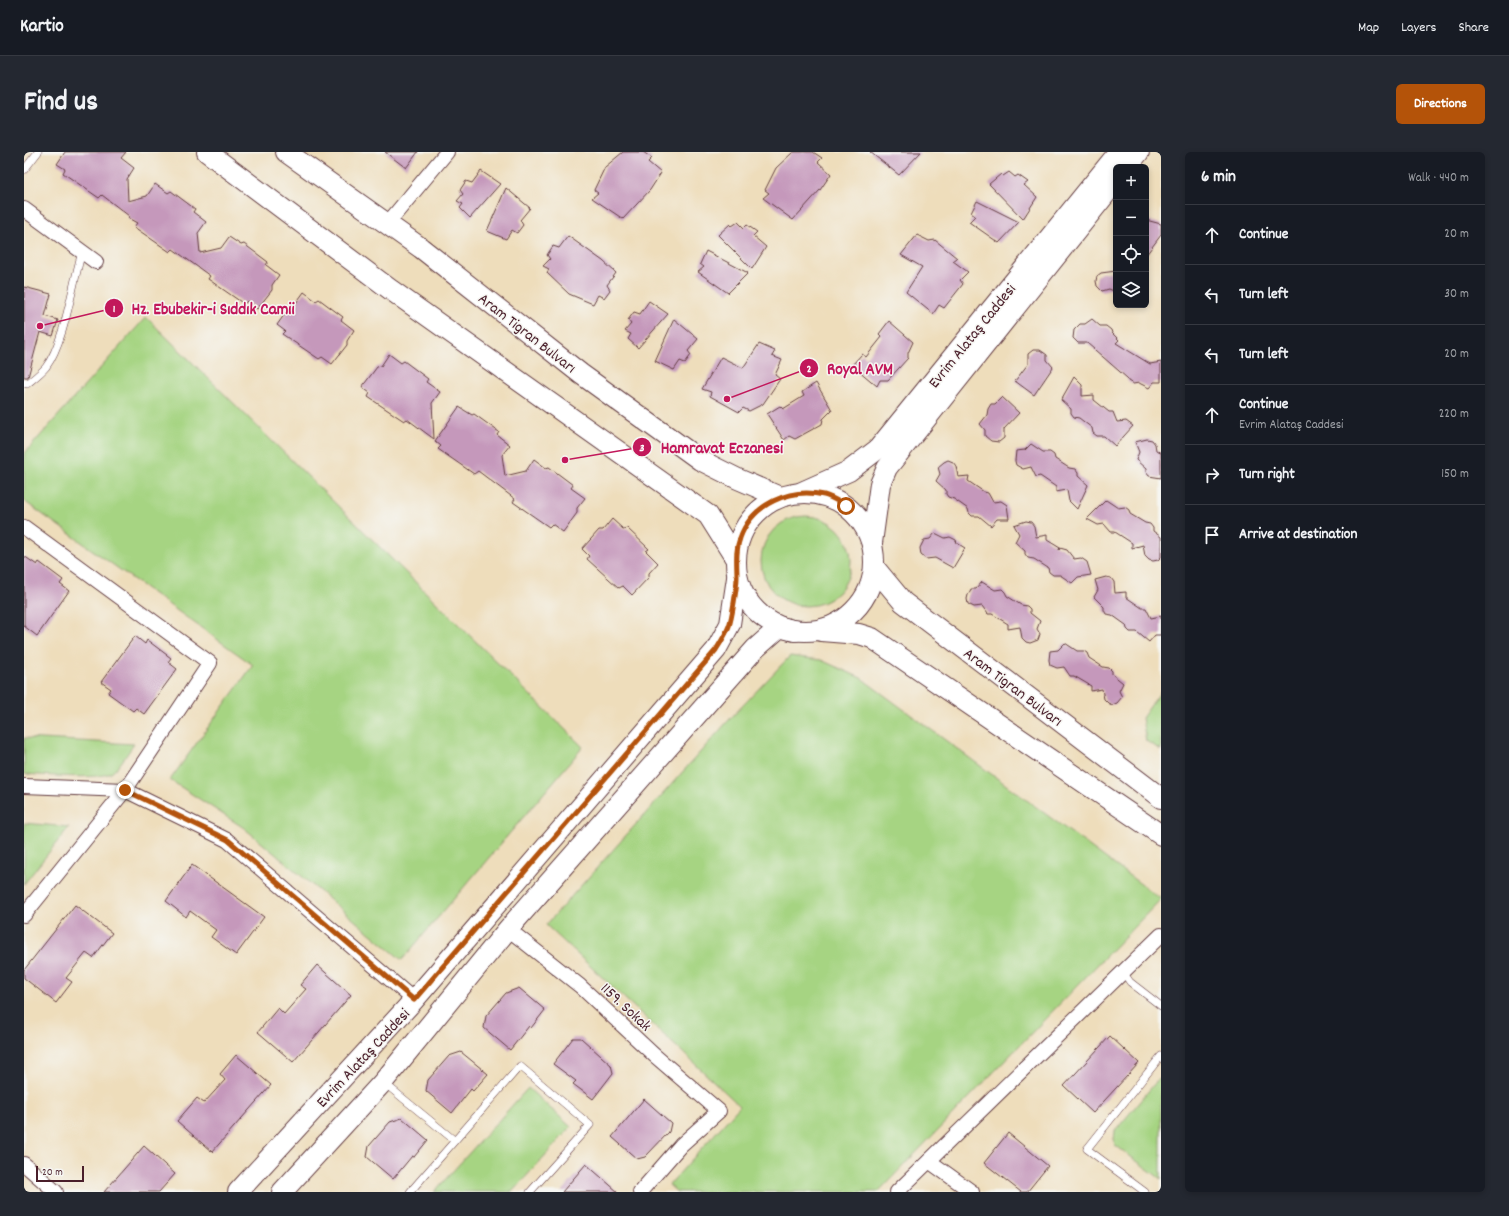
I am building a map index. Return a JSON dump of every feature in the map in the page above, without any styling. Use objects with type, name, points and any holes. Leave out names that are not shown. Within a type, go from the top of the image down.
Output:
[{"type":"main road","points":[[207,152],[391,290],[708,515],[736,558]]},
{"type":"main road","name":"Aram Tigran Bulvarı","points":[[286,152],[421,248],[581,374],[700,460],[738,479],[780,497]]},
{"type":"main road","name":"Evrim Alataş Caddesi","points":[[802,492],[849,471],[878,449],[1119,152]]},
{"type":"main road","points":[[1129,164],[1139,152]]},
{"type":"main road","name":"Evrim Alataş Caddesi","points":[[872,543],[880,484],[887,468],[1113,185]]},
{"type":"main road","points":[[795,631],[775,625],[758,614],[745,597],[737,578],[736,558],[740,538],[749,521],[762,507],[780,497],[802,492],[825,495],[846,506],[862,522],[872,543],[874,567],[869,589],[857,608],[839,623],[817,631]]},
{"type":"main road","name":"Aram Tigran Bulvarı","points":[[874,567],[903,602],[1161,798]]},
{"type":"main road","name":"Evrim Alataş Caddesi","points":[[238,1192],[414,1000],[716,650],[730,624],[737,578]]},
{"type":"main road","points":[[282,1192],[383,1082],[508,929],[755,649],[780,628],[795,631],[859,634],[872,638],[1161,835]]},
{"type":"street","points":[[386,224],[447,152]]},
{"type":"street","points":[[24,209],[96,262]]},
{"type":"street","points":[[24,527],[210,663],[125,790],[24,914]]},
{"type":"street","points":[[24,786],[125,790],[228,840],[414,1000]]},
{"type":"street","name":"1159. Sokak","points":[[508,929],[580,986],[654,1055],[719,1111],[681,1146],[640,1192]]},
{"type":"street","points":[[897,1192],[1161,935]]},
{"type":"street","points":[[929,1161],[972,1192]]},
{"type":"street","points":[[24,1164],[56,1192]]},
{"type":"lane","points":[[24,170],[38,152]]},
{"type":"lane","points":[[24,383],[27,384],[45,368],[56,349],[82,252]]},
{"type":"lane","points":[[1123,972],[1130,982],[1161,1006]]},
{"type":"lane","points":[[1145,1192],[1087,1149],[1161,1056]]},
{"type":"lane","points":[[410,1192],[520,1066],[590,1125],[530,1192]]},
{"type":"lane","points":[[383,1082],[454,1140]]},
{"type":"green space","points":[[146,317],[583,747],[402,960],[244,828],[170,780],[253,665],[24,501],[24,454]]},
{"type":"green space","points":[[806,516],[823,520],[838,529],[847,544],[851,561],[847,578],[838,593],[823,602],[806,606],[789,602],[774,593],[765,578],[761,561],[765,544],[774,529],[789,520]]},
{"type":"green space","points":[[790,656],[821,660],[861,678],[1161,899],[878,1192],[677,1192],[669,1185],[740,1106],[546,925],[728,721]]},
{"type":"green space","points":[[1161,691],[1161,750],[1146,741],[1142,718]]},
{"type":"green space","points":[[24,738],[134,744],[120,764],[111,773],[82,777],[56,776],[24,774]]},
{"type":"green space","points":[[24,823],[69,827],[24,884]]},
{"type":"green space","points":[[1161,1076],[1161,1179],[1115,1145],[1114,1139],[1115,1131]]},
{"type":"green space","points":[[528,1088],[571,1127],[512,1192],[434,1192]]},
{"type":"building","points":[[65,152],[126,152],[121,158],[134,168],[127,179],[128,201],[147,196],[155,184],[168,193],[171,191],[195,209],[193,212],[206,222],[198,233],[200,253],[221,248],[229,237],[241,245],[244,244],[268,262],[266,265],[279,275],[272,285],[272,290],[257,309],[247,301],[244,304],[208,279],[210,276],[173,249],[170,252],[134,227],[137,223],[128,218],[129,216],[102,195],[99,198],[63,173],[65,169],[57,164]]},
{"type":"building","points":[[385,152],[418,152],[406,168]]},
{"type":"building","points":[[623,152],[643,152],[652,158],[648,162],[661,173],[650,190],[623,219],[592,198],[598,193],[594,190],[605,167]]},
{"type":"building","points":[[793,152],[813,152],[822,158],[818,162],[831,174],[820,190],[793,220],[763,198],[769,193],[765,190],[776,168]]},
{"type":"building","points":[[870,152],[921,152],[899,175]]},
{"type":"building","points":[[481,171],[500,184],[470,218],[460,208],[463,204],[457,201],[463,194],[460,190],[466,181],[472,183]]},
{"type":"building","points":[[1009,172],[1015,177],[1018,175],[1028,182],[1024,185],[1037,197],[1023,219],[989,184],[1001,174],[1003,176]]},
{"type":"building","points":[[506,188],[530,208],[520,220],[523,225],[517,233],[512,230],[506,239],[487,231]]},
{"type":"building","points":[[977,201],[1019,222],[999,243],[969,222],[975,216],[971,213]]},
{"type":"building","points":[[1149,221],[1161,224],[1161,235],[1149,251]]},
{"type":"building","points":[[738,222],[744,228],[747,225],[757,232],[753,236],[766,247],[752,269],[718,235],[730,224],[732,226]]},
{"type":"building","points":[[917,235],[929,241],[935,240],[957,258],[953,261],[968,272],[960,280],[963,284],[944,308],[939,305],[933,314],[906,292],[922,267],[901,255]]},
{"type":"building","points":[[568,236],[603,261],[616,273],[607,285],[610,290],[604,298],[598,295],[593,304],[569,294],[547,273],[549,269],[543,266],[550,259],[547,255],[553,246],[559,248]]},
{"type":"building","points":[[706,251],[748,273],[728,293],[698,272],[704,267],[700,264]]},
{"type":"building","points":[[1113,271],[1113,291],[1109,289],[1102,291],[1097,286],[1097,276],[1101,273]]},
{"type":"building","points":[[24,287],[51,294],[45,316],[58,320],[53,336],[40,332],[28,377],[24,377]]},
{"type":"building","points":[[304,292],[316,301],[319,299],[343,317],[341,320],[354,330],[347,341],[347,345],[332,364],[322,357],[319,359],[282,334],[285,331],[277,325],[292,304],[296,303]]},
{"type":"building","points":[[649,301],[668,314],[638,348],[628,339],[631,334],[625,331],[631,324],[628,320],[634,312],[640,314]]},
{"type":"building","points":[[674,319],[698,339],[688,351],[691,355],[685,363],[680,361],[674,370],[655,361]]},
{"type":"building","points":[[1092,319],[1100,326],[1106,326],[1111,330],[1119,340],[1116,343],[1150,364],[1161,362],[1161,382],[1154,382],[1149,388],[1139,383],[1133,384],[1087,343],[1078,343],[1073,338],[1074,330],[1080,324],[1085,324]]},
{"type":"building","points":[[889,321],[913,342],[908,353],[908,358],[888,380],[880,380],[877,386],[852,365],[862,354],[866,357],[882,337],[879,334]]},
{"type":"building","points":[[759,344],[775,351],[772,356],[782,360],[775,375],[780,379],[763,404],[749,411],[743,408],[739,412],[710,396],[711,392],[702,389],[721,357],[743,368]]},
{"type":"building","points":[[1033,350],[1040,350],[1047,355],[1047,360],[1053,367],[1034,395],[1015,381],[1028,364],[1028,354]]},
{"type":"building","points":[[389,354],[401,363],[404,361],[428,379],[426,382],[440,392],[432,403],[434,439],[407,419],[404,421],[368,397],[370,393],[362,387],[377,367],[381,366]]},
{"type":"building","points":[[1074,377],[1082,385],[1082,396],[1094,395],[1094,400],[1109,412],[1113,412],[1117,422],[1126,421],[1133,426],[1115,446],[1104,436],[1097,436],[1093,433],[1092,428],[1079,418],[1074,417],[1071,413],[1071,409],[1061,400]]},
{"type":"building","points":[[816,383],[832,410],[823,419],[822,424],[795,439],[789,436],[784,440],[767,414],[780,406],[783,409],[804,396],[802,392]]},
{"type":"building","points":[[1002,397],[1019,413],[1004,429],[1004,438],[999,442],[991,441],[985,436],[985,430],[980,424],[987,415],[991,404],[995,404]]},
{"type":"building","points":[[459,407],[472,415],[474,414],[499,432],[497,435],[510,445],[502,455],[505,476],[526,471],[534,459],[546,468],[549,467],[573,485],[571,488],[585,498],[577,508],[577,513],[563,532],[552,524],[549,527],[513,502],[515,499],[478,471],[474,474],[438,449],[441,446],[435,441]]},
{"type":"building","points":[[1147,439],[1152,440],[1155,444],[1156,450],[1161,453],[1161,478],[1149,476],[1146,469],[1136,460],[1139,452],[1135,442]]},
{"type":"building","points":[[1031,444],[1043,452],[1050,452],[1054,455],[1055,459],[1069,468],[1075,469],[1078,476],[1088,485],[1077,509],[1069,501],[1067,490],[1056,492],[1056,487],[1040,476],[1036,477],[1031,467],[1023,469],[1016,465],[1016,451],[1025,450]]},
{"type":"building","points":[[948,460],[953,462],[956,466],[958,477],[969,476],[968,481],[984,492],[988,493],[993,502],[1001,501],[1007,505],[1009,519],[997,519],[991,526],[979,516],[972,516],[968,509],[954,499],[948,497],[946,490],[936,481],[940,474],[938,467]]},
{"type":"building","points":[[1106,500],[1118,508],[1125,507],[1129,510],[1130,514],[1145,523],[1150,524],[1153,531],[1161,537],[1161,557],[1158,560],[1149,560],[1145,556],[1143,545],[1132,548],[1132,543],[1115,532],[1111,532],[1104,524],[1098,525],[1087,519]]},
{"type":"building","points":[[612,519],[623,529],[627,528],[649,549],[646,551],[658,563],[649,573],[649,577],[632,595],[623,586],[619,588],[587,559],[589,556],[582,549],[599,530],[603,530]]},
{"type":"building","points":[[1026,521],[1031,522],[1034,526],[1036,537],[1047,535],[1047,540],[1060,548],[1067,550],[1074,559],[1081,558],[1087,562],[1091,575],[1078,577],[1072,583],[1060,575],[1053,575],[1049,572],[1048,568],[1034,559],[1028,558],[1025,551],[1015,542],[1019,534],[1014,525]]},
{"type":"building","points":[[935,533],[945,538],[950,537],[956,540],[957,543],[965,548],[953,568],[935,558],[926,559],[921,555],[920,548],[924,540],[930,539]]},
{"type":"building","points":[[24,556],[37,565],[39,562],[63,580],[60,584],[69,591],[37,636],[24,626]]},
{"type":"building","points":[[1106,577],[1111,578],[1114,582],[1115,593],[1126,592],[1126,597],[1142,608],[1146,608],[1151,618],[1161,616],[1161,635],[1155,635],[1149,642],[1137,632],[1130,632],[1126,625],[1112,615],[1106,614],[1104,607],[1094,597],[1098,590],[1095,580]]},
{"type":"building","points":[[982,582],[995,590],[1002,589],[1007,596],[1030,609],[1030,613],[1040,621],[1037,629],[1040,634],[1038,640],[1030,643],[1026,642],[1022,638],[1020,627],[1008,629],[1008,624],[992,614],[988,614],[982,606],[974,607],[968,604],[967,599],[971,589],[976,589]]},
{"type":"building","points":[[135,636],[145,644],[147,640],[171,658],[168,662],[177,669],[144,714],[136,708],[133,711],[108,693],[111,689],[101,682]]},
{"type":"building","points":[[1065,643],[1077,651],[1084,651],[1087,653],[1089,658],[1103,667],[1109,668],[1112,671],[1112,674],[1123,683],[1119,691],[1122,697],[1117,703],[1112,705],[1108,703],[1104,699],[1102,689],[1091,691],[1091,686],[1074,676],[1070,676],[1064,667],[1057,668],[1050,665],[1050,651],[1058,650]]},
{"type":"building","points":[[192,865],[264,917],[236,955],[211,937],[216,930],[190,911],[186,917],[166,901]]},
{"type":"building","points":[[75,905],[112,933],[93,958],[86,953],[66,978],[72,982],[56,1003],[24,978],[24,970]]},
{"type":"building","points":[[317,965],[351,995],[293,1062],[258,1032],[278,1008],[284,1014],[306,989],[300,985]]},
{"type":"building","points":[[519,988],[545,1010],[531,1028],[529,1026],[510,1050],[484,1028],[486,1016],[506,993]]},
{"type":"building","points":[[1110,1036],[1139,1063],[1093,1113],[1064,1086]]},
{"type":"building","points":[[573,1038],[581,1038],[611,1065],[613,1073],[593,1099],[573,1084],[576,1081],[553,1064]]},
{"type":"building","points":[[461,1052],[488,1074],[473,1091],[471,1089],[452,1113],[426,1091],[428,1080],[449,1056]]},
{"type":"building","points":[[236,1055],[271,1085],[212,1152],[177,1121],[197,1098],[204,1103],[225,1080],[220,1074]]},
{"type":"building","points":[[644,1099],[671,1123],[669,1132],[645,1157],[637,1159],[612,1137]]},
{"type":"building","points":[[402,1118],[428,1140],[414,1157],[412,1156],[393,1179],[367,1157],[369,1146],[390,1122]]},
{"type":"building","points":[[1008,1133],[1048,1166],[1027,1192],[1021,1192],[984,1163]]},
{"type":"building","points":[[144,1146],[175,1174],[159,1192],[104,1192]]},
{"type":"building","points":[[586,1164],[618,1192],[562,1192]]},
{"type":"place","name":"Hz. Ebubekir-i Sıddık Camii","points":[[40,326]]},
{"type":"place","name":"Royal AVM","points":[[727,399]]},
{"type":"place","name":"Hamravat Eczanesi","points":[[565,460]]},
{"type":"route","points":[[125,790],[228,840],[414,1000],[716,650],[730,624],[737,578],[736,558],[740,538],[749,521],[762,507],[780,497],[802,492],[825,495],[846,506]]}]
